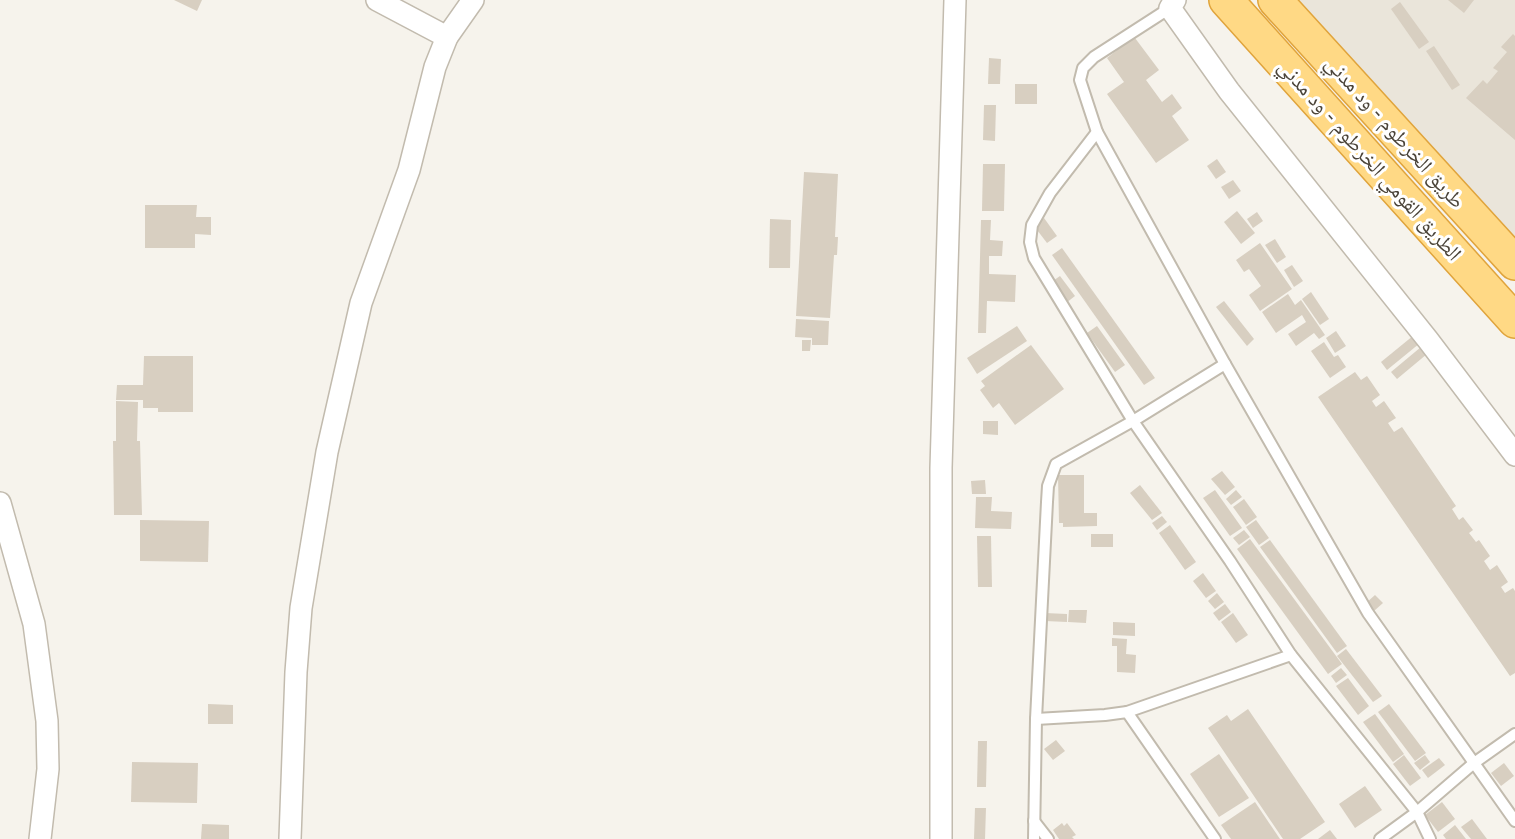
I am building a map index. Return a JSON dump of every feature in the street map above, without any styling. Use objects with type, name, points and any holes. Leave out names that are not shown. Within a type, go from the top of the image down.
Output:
[{"type":"highway","name":"الطريق القومي الخرطوم - ود مدني","points":[[1226,0],[1515,321]]},
{"type":"highway","name":"طريق الخرطوم - ود مدني","points":[[1275,0],[1515,263]]},
{"type":"street","points":[[377,0],[447,37]]},
{"type":"street","points":[[290,839],[296,672],[301,608],[327,452],[361,303],[409,170],[435,66],[447,37],[473,0]]},
{"type":"street","points":[[941,839],[941,468],[956,0]]},
{"type":"street","points":[[1172,4],[1229,91],[1428,340],[1515,455]]},
{"type":"street","points":[[0,503],[34,624],[47,721],[48,769],[40,839]]},
{"type":"lane","points":[[1172,4],[1094,57],[1083,68],[1080,80],[1097,132],[1225,364],[1368,613],[1515,821]]},
{"type":"lane","points":[[1097,132],[1050,193],[1032,225],[1030,242],[1034,258],[1133,421],[1230,561],[1291,655],[1417,812],[1430,839]]},
{"type":"lane","points":[[1034,839],[1036,719],[1048,486],[1056,464],[1133,421],[1225,364]]},
{"type":"lane","points":[[1036,719],[1126,712],[1291,655]]},
{"type":"lane","points":[[1126,712],[1215,839]]},
{"type":"lane","points":[[1380,839],[1417,812],[1474,763],[1515,734]]},
{"type":"lane","points":[[1034,821],[1048,839]]},
{"type":"shaded area","points":[[1295,0],[1515,0],[1515,244]]},
{"type":"building","points":[[174,0],[202,0],[197,11]]},
{"type":"building","points":[[1448,0],[1474,0],[1464,13]]},
{"type":"building","points":[[1400,2],[1429,42],[1419,49],[1391,9]]},
{"type":"building","points":[[1132,34],[1159,70],[1146,80],[1162,102],[1172,94],[1182,108],[1172,116],[1189,140],[1156,163],[1107,94],[1124,82],[1107,58],[1121,47],[1119,43]]},
{"type":"building","points":[[1513,34],[1515,36],[1515,140],[1466,98],[1483,80],[1487,84],[1498,71],[1493,68],[1507,52],[1501,47]]},
{"type":"building","points":[[1434,46],[1460,85],[1452,90],[1426,51]]},
{"type":"building","points":[[989,58],[1001,59],[1000,84],[988,84]]},
{"type":"building","points":[[1015,84],[1037,84],[1037,104],[1015,104]]},
{"type":"building","points":[[984,105],[996,105],[995,141],[983,140]]},
{"type":"building","points":[[1217,159],[1226,172],[1216,179],[1207,166]]},
{"type":"building","points":[[983,164],[1005,164],[1004,211],[982,211]]},
{"type":"building","points":[[804,172],[838,174],[835,237],[838,237],[837,255],[834,255],[830,318],[796,316]]},
{"type":"building","points":[[1233,180],[1241,191],[1229,199],[1221,187]]},
{"type":"building","points":[[145,205],[197,205],[196,217],[211,217],[211,235],[195,234],[195,248],[145,248]]},
{"type":"building","points":[[1237,211],[1255,233],[1241,244],[1224,222]]},
{"type":"building","points":[[1257,212],[1263,221],[1253,228],[1247,219]]},
{"type":"building","points":[[1044,218],[1057,236],[1047,243],[1034,226]]},
{"type":"building","points":[[770,219],[791,220],[790,268],[769,268]]},
{"type":"building","points":[[981,220],[991,220],[990,240],[1003,241],[1002,256],[989,256],[989,274],[1016,275],[1015,302],[987,301],[986,333],[978,333]]},
{"type":"building","points":[[1275,239],[1286,257],[1277,263],[1265,245]]},
{"type":"building","points":[[1260,243],[1292,289],[1260,311],[1249,295],[1261,286],[1249,269],[1244,272],[1236,260]]},
{"type":"building","points":[[1062,248],[1155,378],[1144,385],[1052,255]]},
{"type":"building","points":[[1292,265],[1303,281],[1294,287],[1284,270]]},
{"type":"building","points":[[1060,276],[1075,296],[1066,303],[1050,283]]},
{"type":"building","points":[[1311,292],[1329,319],[1320,325],[1302,299]]},
{"type":"building","points":[[1288,294],[1295,305],[1301,300],[1325,335],[1319,339],[1314,333],[1296,346],[1288,334],[1306,322],[1302,315],[1276,333],[1262,312]]},
{"type":"building","points":[[1224,301],[1254,339],[1247,346],[1216,307]]},
{"type":"building","points":[[796,319],[829,321],[828,345],[812,345],[812,338],[795,337]]},
{"type":"building","points":[[1017,326],[1027,341],[977,374],[967,358]]},
{"type":"building","points":[[1097,326],[1125,365],[1115,372],[1087,333]]},
{"type":"building","points":[[1336,331],[1346,346],[1335,353],[1326,338]]},
{"type":"building","points":[[1419,331],[1425,339],[1387,370],[1381,362]]},
{"type":"building","points":[[802,340],[811,340],[810,351],[802,351]]},
{"type":"building","points":[[1324,342],[1334,357],[1338,355],[1346,367],[1330,378],[1311,351]]},
{"type":"building","points":[[1427,342],[1433,349],[1397,379],[1391,372]]},
{"type":"building","points":[[1031,345],[1064,389],[1015,425],[999,403],[993,408],[980,390],[985,386],[981,381]]},
{"type":"building","points":[[144,356],[193,356],[193,412],[158,412],[158,408],[143,408],[143,400],[116,400],[117,385],[143,385]]},
{"type":"building","points":[[1355,372],[1361,380],[1367,376],[1380,395],[1372,401],[1376,407],[1384,401],[1396,418],[1388,423],[1394,432],[1402,427],[1456,506],[1452,509],[1459,520],[1463,517],[1473,530],[1469,533],[1476,542],[1479,540],[1490,556],[1484,561],[1490,570],[1497,565],[1508,582],[1501,587],[1505,593],[1513,588],[1515,591],[1515,673],[1510,676],[1318,397]]},
{"type":"building","points":[[116,401],[138,402],[137,441],[140,441],[142,515],[114,515],[113,441],[116,441]]},
{"type":"building","points":[[983,421],[998,421],[998,435],[983,434]]},
{"type":"building","points":[[1222,471],[1235,487],[1225,495],[1211,479]]},
{"type":"building","points":[[1058,475],[1084,475],[1084,513],[1097,513],[1097,526],[1063,527],[1063,523],[1059,523]]},
{"type":"building","points":[[985,480],[986,494],[972,494],[971,481]]},
{"type":"building","points":[[1140,485],[1162,513],[1152,520],[1130,493]]},
{"type":"building","points":[[1215,490],[1242,528],[1230,536],[1203,498]]},
{"type":"building","points":[[1236,490],[1242,497],[1231,505],[1226,499]]},
{"type":"building","points":[[976,497],[992,497],[991,511],[1012,512],[1011,529],[975,528]]},
{"type":"building","points":[[1244,499],[1257,517],[1246,525],[1233,507]]},
{"type":"building","points":[[1162,516],[1167,522],[1157,530],[1152,523]]},
{"type":"building","points":[[140,520],[209,521],[208,562],[140,561]]},
{"type":"building","points":[[1256,520],[1269,538],[1259,545],[1246,527]]},
{"type":"building","points":[[1170,525],[1196,562],[1185,570],[1159,533]]},
{"type":"building","points":[[1244,530],[1250,537],[1239,545],[1233,538]]},
{"type":"building","points":[[1091,534],[1113,534],[1113,547],[1091,547]]},
{"type":"building","points":[[977,536],[991,536],[992,587],[978,587]]},
{"type":"building","points":[[1250,539],[1342,664],[1328,674],[1237,549]]},
{"type":"building","points":[[1270,540],[1347,646],[1337,653],[1260,547]]},
{"type":"building","points":[[1203,573],[1216,591],[1206,598],[1193,581]]},
{"type":"building","points":[[1217,593],[1224,602],[1215,609],[1208,601]]},
{"type":"building","points":[[1375,595],[1383,603],[1374,611],[1366,603]]},
{"type":"building","points":[[1225,604],[1231,612],[1219,621],[1213,613]]},
{"type":"building","points":[[1069,610],[1087,610],[1086,623],[1068,622]]},
{"type":"building","points":[[1045,613],[1067,614],[1067,622],[1045,621]]},
{"type":"building","points":[[1233,613],[1248,635],[1236,643],[1221,622]]},
{"type":"building","points":[[1113,622],[1135,623],[1135,636],[1113,635]]},
{"type":"building","points":[[1112,638],[1127,639],[1126,654],[1136,655],[1135,673],[1117,672],[1117,646],[1112,646]]},
{"type":"building","points":[[1346,649],[1382,696],[1373,702],[1337,656]]},
{"type":"building","points":[[1341,668],[1347,675],[1336,683],[1331,676]]},
{"type":"building","points":[[1348,678],[1369,706],[1358,715],[1336,686]]},
{"type":"building","points":[[208,704],[233,705],[233,724],[208,724]]},
{"type":"building","points":[[1389,704],[1426,753],[1415,761],[1378,712]]},
{"type":"building","points":[[1248,709],[1325,822],[1300,839],[1283,839],[1208,728],[1227,715],[1231,721]]},
{"type":"building","points":[[1375,714],[1404,754],[1393,762],[1363,722]]},
{"type":"building","points":[[1056,740],[1065,751],[1053,760],[1044,749]]},
{"type":"building","points":[[978,741],[987,741],[986,787],[977,787]]},
{"type":"building","points":[[1219,754],[1249,798],[1219,817],[1190,774]]},
{"type":"building","points":[[1404,755],[1421,778],[1410,786],[1393,764]]},
{"type":"building","points":[[1425,755],[1430,762],[1420,770],[1414,763]]},
{"type":"building","points":[[1439,758],[1445,765],[1428,778],[1422,770]]},
{"type":"building","points":[[132,762],[198,763],[197,803],[131,802]]},
{"type":"building","points":[[1504,763],[1514,776],[1501,786],[1491,773]]},
{"type":"building","points":[[1365,786],[1382,810],[1355,828],[1339,804]]},
{"type":"building","points":[[1255,802],[1280,839],[1231,839],[1221,825]]},
{"type":"building","points":[[1442,802],[1455,819],[1438,832],[1425,815]]},
{"type":"building","points":[[975,808],[986,808],[985,839],[974,839]]},
{"type":"building","points":[[1472,819],[1487,839],[1471,839],[1461,827]]},
{"type":"building","points":[[1062,823],[1064,826],[1067,823],[1076,835],[1072,837],[1074,839],[1059,839],[1053,830]]},
{"type":"building","points":[[202,824],[229,825],[229,839],[201,839]]},
{"type":"building","points":[[1455,825],[1466,839],[1446,839],[1443,835]]},
{"type":"building","points":[[1330,830],[1337,839],[1318,839]]}]
